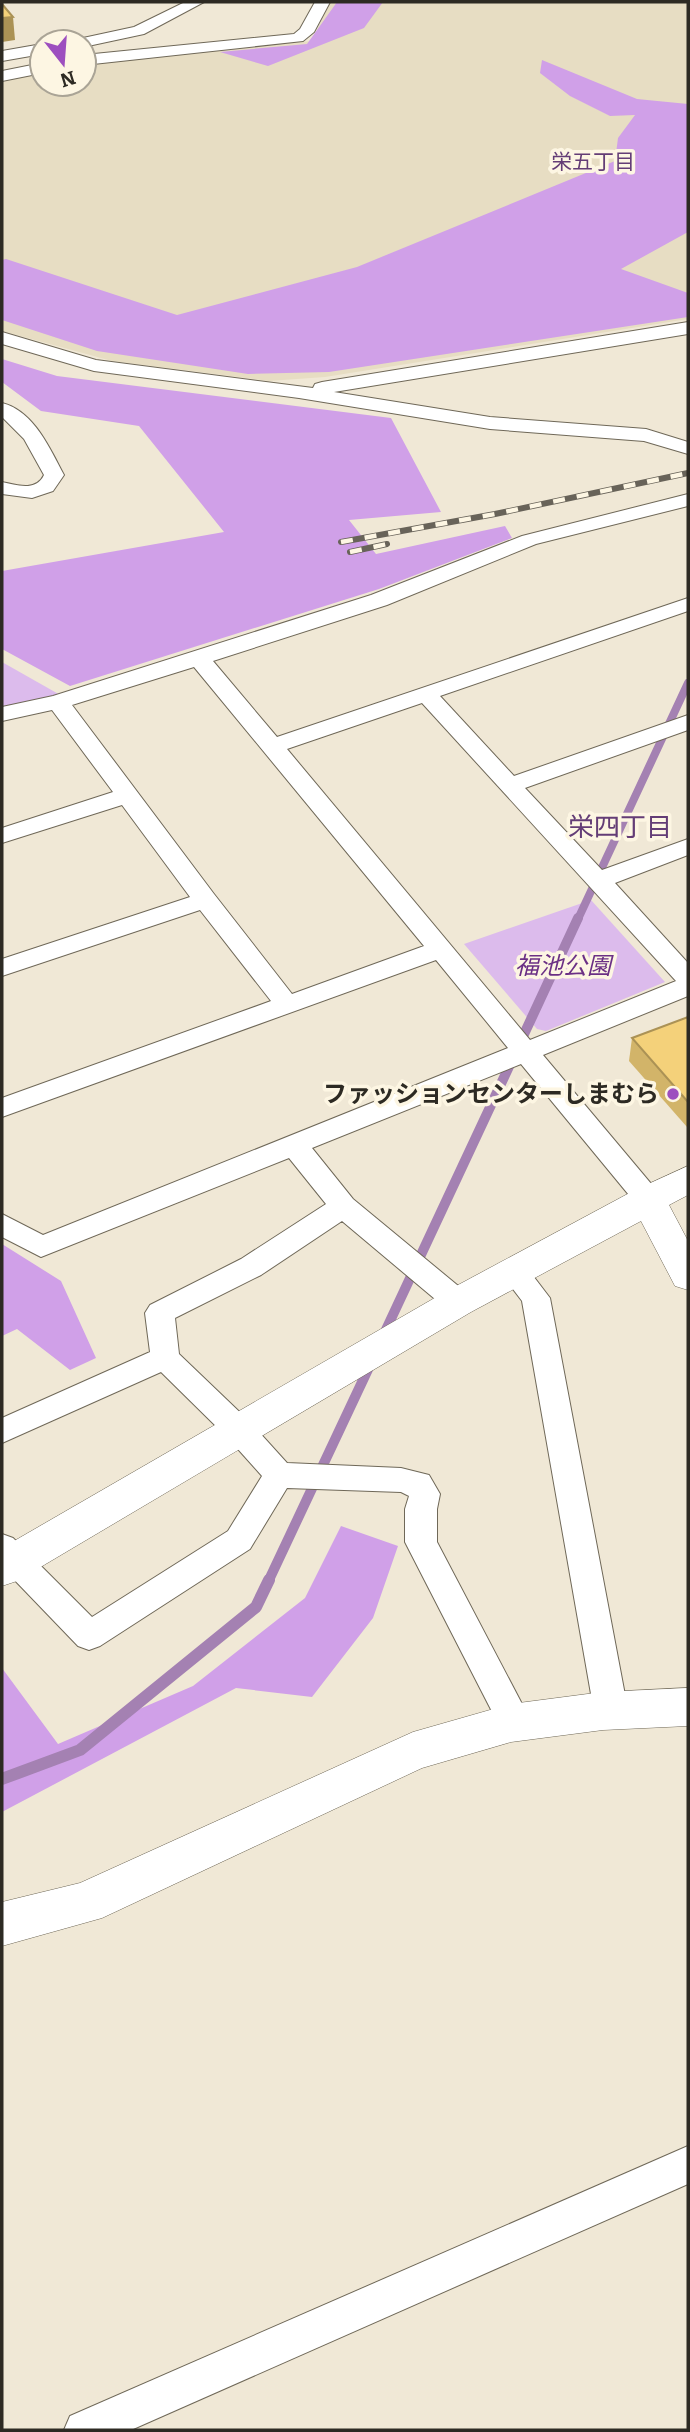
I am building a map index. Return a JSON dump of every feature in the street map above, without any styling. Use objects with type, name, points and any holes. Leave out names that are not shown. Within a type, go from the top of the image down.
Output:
[{"type":"street","points":[[98,39],[139,31],[196,2]]},
{"type":"street","points":[[98,59],[298,38],[306,32],[322,2]]},
{"type":"street","points":[[2,56],[28,51]]},
{"type":"street","points":[[2,76],[28,71]]},
{"type":"street","points":[[299,392],[688,328]]},
{"type":"street","points":[[2,338],[94,365],[299,392],[489,423],[646,435],[688,448]]},
{"type":"street","points":[[2,488],[21,492],[35,491],[47,486],[54,475],[30,431],[4,416]]},
{"type":"street","points":[[2,713],[58,702],[379,600],[528,540],[681,501],[688,521]]},
{"type":"street","points":[[270,747],[688,604]]},
{"type":"street","points":[[199,659],[648,1199],[688,1276]]},
{"type":"street","points":[[426,694],[688,978]]},
{"type":"street","points":[[58,702],[205,900],[286,1003]]},
{"type":"street","points":[[510,785],[688,722]]},
{"type":"street","points":[[2,836],[129,795]]},
{"type":"street","points":[[598,881],[688,846]]},
{"type":"street","points":[[2,968],[205,900]]},
{"type":"street","points":[[2,1108],[286,1003],[439,950]]},
{"type":"street","points":[[2,1224],[41,1247],[688,986]]},
{"type":"street","points":[[293,1144],[343,1206],[458,1302]]},
{"type":"street","points":[[279,1475],[239,1540],[89,1636],[6,1560],[239,1430],[458,1302],[688,1179]]},
{"type":"street","points":[[343,1206],[251,1267],[160,1313],[165,1358],[239,1430],[279,1475],[401,1480],[418,1484],[425,1494],[421,1509],[421,1542],[515,1723]]},
{"type":"street","points":[[514,1272],[536,1298],[611,1710]]},
{"type":"street","points":[[2,1431],[165,1358]]},
{"type":"street","points":[[2,1924],[86,1903],[414,1751],[515,1723],[611,1710],[688,1707]]},
{"type":"street","points":[[84,2430],[135,2419],[688,2165]]},
{"type":"shaded area","points":[[330,2],[688,2],[688,319],[325,377],[269,381],[112,361],[2,331],[2,82],[28,76],[28,98],[98,98],[98,62],[312,41]]},
{"type":"shaded area","points":[[337,2],[383,2],[364,28],[268,66],[220,52],[307,44]]},
{"type":"shaded area","points":[[542,60],[637,99],[688,104],[688,232],[621,269],[688,293],[688,317],[329,372],[248,374],[97,351],[2,320],[2,260],[6,259],[177,315],[357,267],[615,161],[618,138],[635,115],[610,116],[570,96],[540,73]]},
{"type":"shaded area","points":[[2,359],[57,376],[391,418],[441,512],[349,520],[376,554],[505,526],[512,538],[379,589],[70,686],[2,649],[2,571],[224,532],[139,426],[41,411],[2,382]]},
{"type":"shaded area","points":[[2,1244],[61,1281],[96,1358],[70,1370],[17,1329],[2,1336]]},
{"type":"shaded area","points":[[341,1526],[398,1546],[373,1618],[312,1697],[236,1688],[2,1812],[2,1668],[58,1744],[193,1686],[305,1598]]},
{"type":"green space","points":[[2,662],[62,696],[2,708]]},
{"type":"green space","name":"福池公園","points":[[591,900],[665,982],[546,1031],[537,1029],[464,944]]},
{"type":"building","points":[[2,4],[13,17],[2,18]]},
{"type":"building","points":[[688,1017],[688,1102],[632,1038]]},
{"type":"waterway","points":[[578,919],[688,683]]},
{"type":"waterway","points":[[519,1045],[578,918]]},
{"type":"waterway","points":[[383,1336],[513,1058]]},
{"type":"waterway","points":[[268,1582],[371,1363]]},
{"type":"waterway","points":[[2,1779],[80,1750],[256,1607],[269,1580]]},
{"type":"railway","points":[[341,542],[495,514],[688,473]]},
{"type":"railway","points":[[350,552],[387,544]]},
{"type":"place","name":"ファッションセンターしまむら","points":[[673,1094]]},
{"type":"district","name":"栄五丁目","points":[[593,162]]},
{"type":"district","name":"栄四丁目","points":[[620,827]]}]
